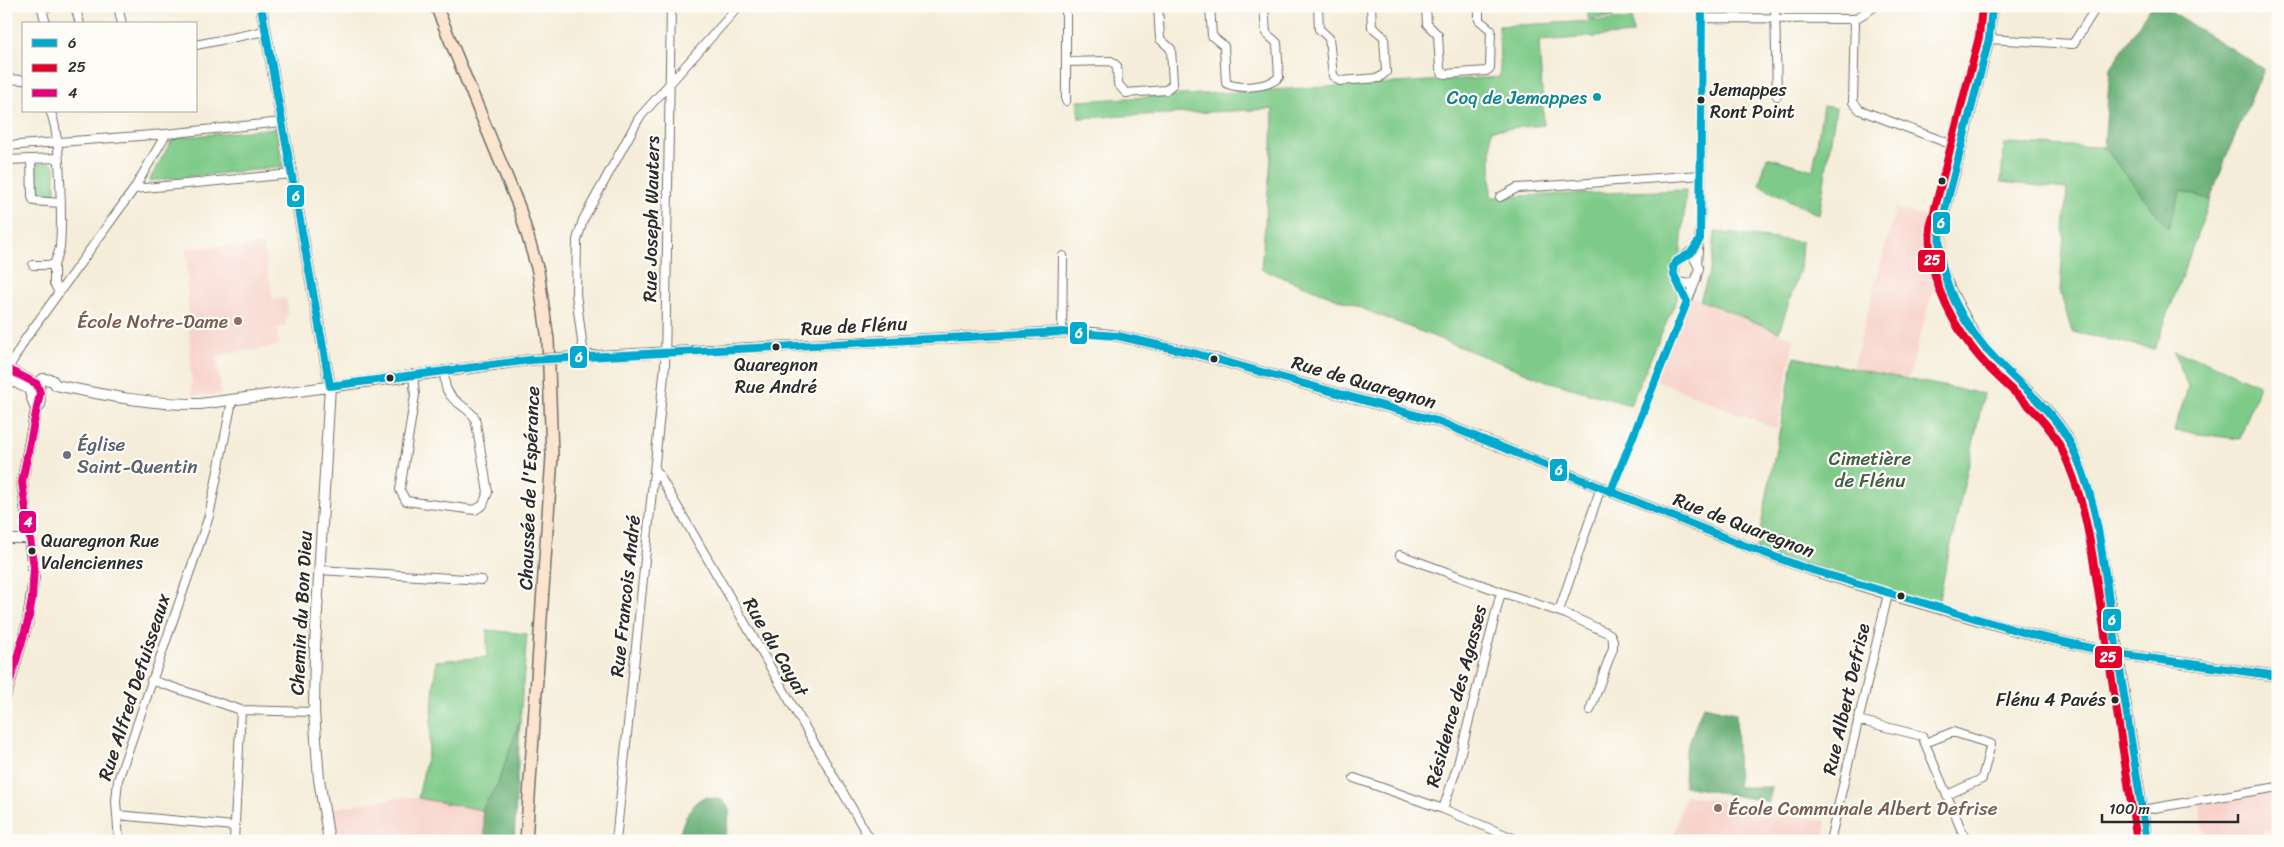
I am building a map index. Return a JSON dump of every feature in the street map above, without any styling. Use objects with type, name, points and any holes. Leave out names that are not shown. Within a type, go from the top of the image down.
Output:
[{"type":"main road","name":"Chaussée de l'Espérance","points":[[436,6],[508,177],[525,225],[538,271],[548,340],[552,456],[526,841]]},
{"type":"street","points":[[45,22],[41,8],[51,6]]},
{"type":"street","points":[[75,6],[79,22]]},
{"type":"street","points":[[118,6],[122,22]]},
{"type":"street","name":"Chemin du Bon Dieu","points":[[260,6],[330,386],[315,646],[314,712],[319,779],[329,841]]},
{"type":"street","name":"Rue Joseph Wauters","points":[[666,354],[671,6]]},
{"type":"street","points":[[580,357],[576,294],[577,252],[580,230],[629,133],[645,111],[739,6]]},
{"type":"street","points":[[1066,6],[1066,101]]},
{"type":"street","points":[[1066,62],[1111,61],[1117,66],[1118,84],[1126,93],[1166,90],[1173,84],[1171,49],[1160,39],[1158,6]]},
{"type":"street","points":[[1210,6],[1212,36],[1224,46],[1226,83],[1233,87],[1272,84],[1279,77],[1277,43],[1266,33],[1264,6]]},
{"type":"street","points":[[1318,6],[1319,28],[1329,38],[1333,76],[1340,81],[1378,78],[1386,72],[1384,37],[1372,27],[1371,6]]},
{"type":"street","points":[[1426,6],[1427,24],[1438,35],[1440,68],[1442,73],[1446,74],[1486,71],[1490,68],[1491,30],[1479,20],[1478,6]]},
{"type":"street","points":[[1611,491],[1699,272],[1697,263],[1700,239],[1702,6]]},
{"type":"street","points":[[1776,6],[1777,96]]},
{"type":"street","points":[[1702,18],[1855,19],[1876,6]]},
{"type":"street","points":[[1992,6],[1988,38],[1939,236],[1938,253],[1944,277],[1977,340],[1988,354],[2052,415],[2073,451],[2089,497],[2101,549],[2148,841]]},
{"type":"street","points":[[1988,38],[2073,44],[2097,6]]},
{"type":"street","points":[[1855,19],[1854,102],[1860,110],[1961,148]]},
{"type":"street","points":[[198,45],[265,31]]},
{"type":"street","points":[[6,79],[22,80]]},
{"type":"street","points":[[50,112],[58,142],[60,249],[54,265],[54,283],[59,293]]},
{"type":"street","points":[[6,146],[166,134],[282,122]]},
{"type":"street","points":[[6,695],[28,621],[32,598],[34,567],[29,539],[23,472],[36,410],[40,404],[35,388],[15,382],[7,370],[26,338],[134,189],[166,134]]},
{"type":"street","points":[[6,160],[58,158]]},
{"type":"street","points":[[31,159],[32,197],[34,201],[60,203]]},
{"type":"street","points":[[134,189],[291,174]]},
{"type":"street","points":[[1500,197],[1517,188],[1701,175]]},
{"type":"street","points":[[1687,302],[1674,275],[1674,266],[1694,250],[1700,239]]},
{"type":"street","points":[[1062,332],[1063,256]]},
{"type":"street","points":[[1682,258],[1691,258],[1697,263]]},
{"type":"street","points":[[34,265],[54,265]]},
{"type":"street","points":[[1678,282],[1689,284],[1696,280]]},
{"type":"street","name":"Rue de Quaregnon","points":[[924,340],[1062,332],[1094,333],[1158,345],[1329,389],[1437,421],[1756,550],[1888,594],[2032,635],[2118,654],[2278,676]]},
{"type":"street","name":"Rue de Flénu","points":[[35,388],[43,379],[52,380],[56,385],[161,404],[200,404],[413,374],[530,360],[924,340]]},
{"type":"street","name":"Rue Francois André","points":[[616,841],[666,354]]},
{"type":"street","points":[[413,374],[415,395],[400,490],[406,501],[475,510],[483,505],[488,492],[475,418],[469,409],[456,402],[447,390],[444,370]]},
{"type":"street","name":"Rue Alfred Defuisseaux","points":[[119,841],[117,815],[118,780],[209,516],[232,401]]},
{"type":"street","name":"Rue du Cayat","points":[[655,468],[871,841]]},
{"type":"street","points":[[1559,611],[1601,487]]},
{"type":"street","points":[[6,539],[29,539]]},
{"type":"street","name":"Résidence des Agasses","points":[[1400,555],[1559,611],[1610,634],[1613,640],[1613,648],[1590,710]]},
{"type":"street","points":[[320,570],[482,580]]},
{"type":"street","name":"Résidence des Agasses","points":[[1443,809],[1458,764],[1501,592]]},
{"type":"street","name":"Rue Albert Defrise","points":[[1830,841],[1888,594]]},
{"type":"street","points":[[151,680],[241,710],[314,712]]},
{"type":"street","points":[[234,841],[241,710]]},
{"type":"street","points":[[1858,720],[1922,736],[1966,841]]},
{"type":"street","points":[[1925,743],[1953,732],[1991,744],[1982,779],[1947,794]]},
{"type":"street","name":"Résidence des Agasses","points":[[1354,778],[1443,809],[1520,841]]},
{"type":"street","points":[[2142,810],[2278,787]]},
{"type":"street","points":[[117,815],[234,826]]},
{"type":"shaded area","points":[[1895,209],[1942,220],[1940,229],[1948,286],[1932,292],[1910,374],[1906,379],[1853,368]]},
{"type":"shaded area","name":"École Notre-Dame","points":[[263,245],[273,300],[286,298],[288,309],[285,326],[277,328],[279,346],[217,355],[221,394],[192,396],[186,248]]},
{"type":"shaded area","points":[[1689,295],[1794,339],[1777,429],[1655,380]]},
{"type":"shaded area","points":[[2278,787],[2278,830],[2263,831],[2264,838],[2253,839],[2252,835],[2205,841],[2199,802]]},
{"type":"shaded area","name":"École Communale Albert Defrise","points":[[1685,795],[1826,821],[1823,841],[1720,841],[1674,835]]},
{"type":"shaded area","points":[[401,797],[426,798],[482,810],[486,841],[329,841],[324,810]]},
{"type":"green space","points":[[1588,6],[1612,6],[1613,17],[1588,19]]},
{"type":"green space","points":[[2151,6],[2161,6],[2264,69],[2228,152],[2210,200],[2181,190],[2168,228],[2104,147],[2110,69]]},
{"type":"green space","points":[[1632,19],[1633,34],[1539,41],[1544,125],[1491,130],[1491,197],[1686,190],[1677,299],[1630,405],[1547,381],[1261,269],[1272,147],[1273,109],[1079,118],[1077,101],[1500,77],[1499,26]]},
{"type":"green space","points":[[1823,106],[1836,108],[1819,215],[1759,185],[1767,157],[1813,170]]},
{"type":"green space","points":[[276,128],[283,167],[149,181],[173,138]]},
{"type":"green space","points":[[2004,144],[2104,147],[2168,228],[2181,190],[2210,200],[2155,349],[2072,332],[2060,291],[2067,189],[2001,182]]},
{"type":"green space","points":[[52,163],[55,167],[55,198],[54,200],[40,201],[35,196],[34,166],[36,164]]},
{"type":"green space","points":[[1715,232],[1802,242],[1800,269],[1779,332],[1700,300],[1712,264]]},
{"type":"green space","points":[[2174,351],[2210,363],[2259,385],[2240,439],[2174,431],[2188,387]]},
{"type":"green space","name":"Cimetière de Flénu","points":[[1794,357],[1984,394],[1937,608],[1756,551]]},
{"type":"green space","points":[[487,630],[527,634],[520,721],[498,783],[482,810],[418,798],[429,747],[436,661],[487,657]]},
{"type":"green space","points":[[1703,706],[1736,713],[1738,787],[1772,787],[1769,802],[1684,786],[1685,753]]},
{"type":"green space","points":[[520,721],[514,841],[486,841],[482,810],[498,783]]},
{"type":"green space","points":[[705,797],[722,800],[730,808],[725,841],[678,841],[690,809]]},
{"type":"transit line","name":"6","points":[[261,6],[330,386]]},
{"type":"transit line","name":"6","points":[[1611,491],[1687,302],[1674,275],[1673,267],[1677,261],[1691,253],[1700,239],[1702,6]]},
{"type":"transit line","name":"25","points":[[1982,6],[1979,37],[1930,227],[1933,267],[1946,306],[1967,341],[1993,372],[2047,426],[2055,437],[2070,468],[2083,509],[2092,552],[2137,841]]},
{"type":"transit line","name":"6","points":[[1992,6],[1989,39],[1940,229],[1942,266],[1955,302],[1964,319],[1986,349],[2054,419],[2069,441],[2086,482],[2101,547],[2147,841]]},
{"type":"transit line","name":"6","points":[[330,386],[530,360],[1062,332],[1118,336],[1197,354],[1437,421],[1738,543],[1805,568],[2032,635],[2118,654],[2278,676]]},
{"type":"transit line","name":"4","points":[[6,368],[37,384],[40,393],[22,482],[34,567],[32,599],[28,621],[6,694]]},
{"type":"place","name":"Coq de Jemappes","points":[[1597,97]]},
{"type":"place","name":"Jemappes Ront Point","points":[[1701,100]]},
{"type":"place","name":"École Notre-Dame","points":[[238,321]]},
{"type":"place","name":"Quaregnon Rue André","points":[[776,347]]},
{"type":"place","name":"Église Saint-Quentin","points":[[67,455]]},
{"type":"place","name":"Quaregnon Rue Valenciennes","points":[[32,551]]},
{"type":"place","name":"Flénu 4 Pavés","points":[[2115,700]]},
{"type":"place","name":"École Communale Albert Defrise","points":[[1718,808]]}]
